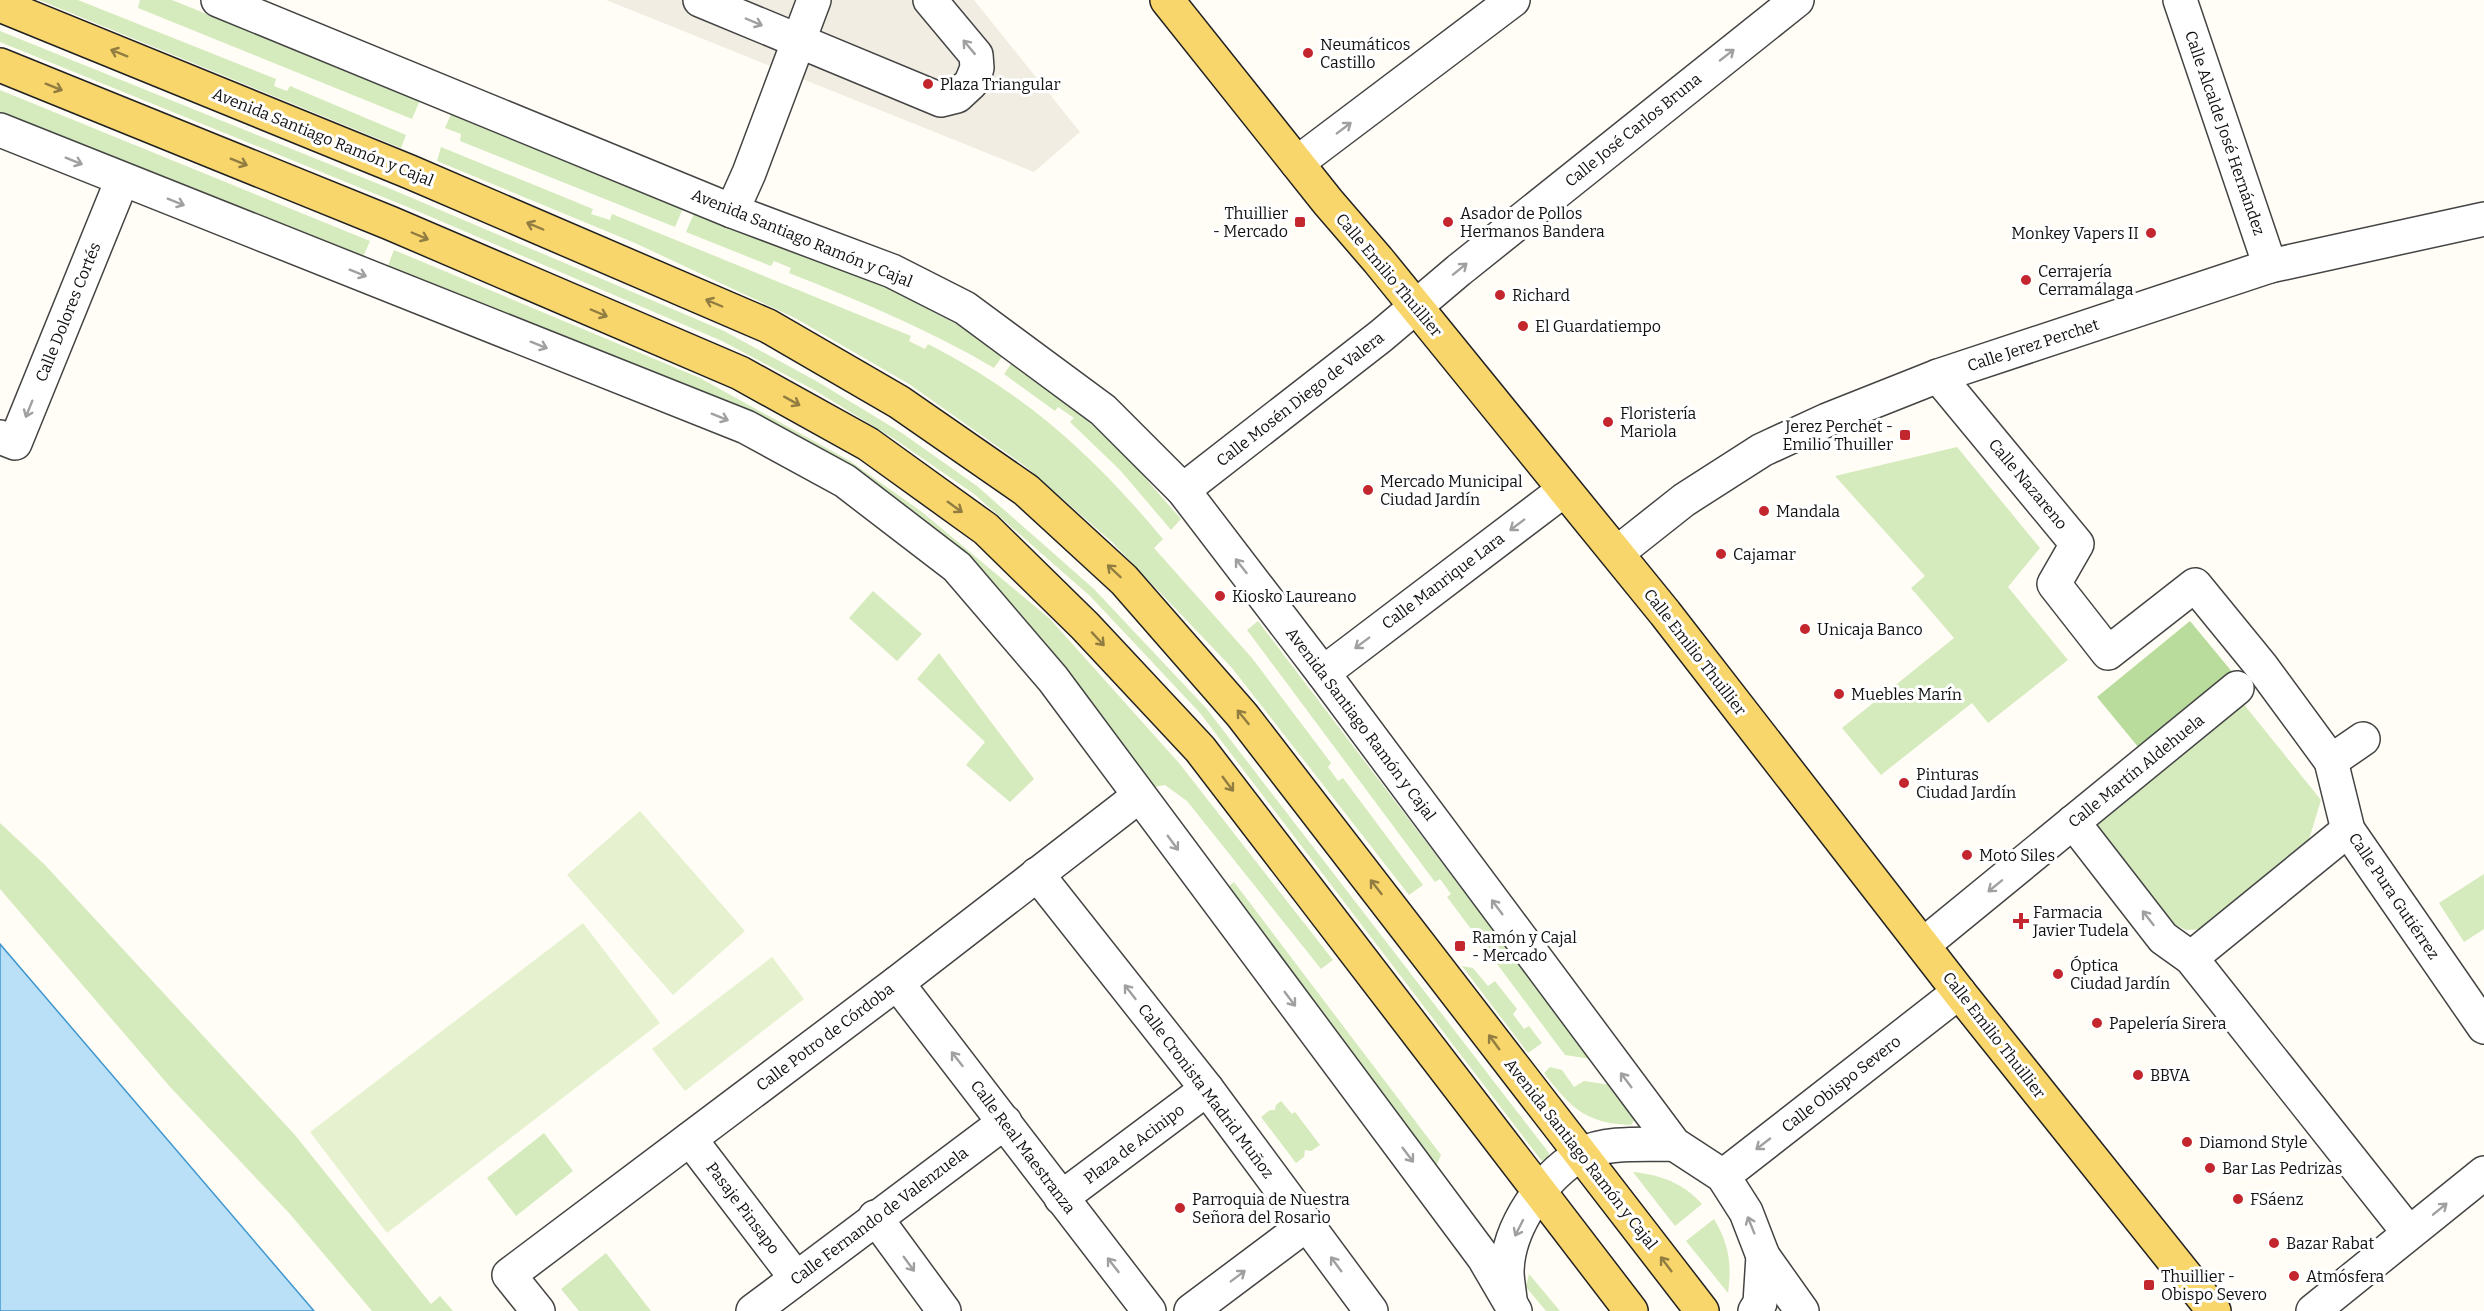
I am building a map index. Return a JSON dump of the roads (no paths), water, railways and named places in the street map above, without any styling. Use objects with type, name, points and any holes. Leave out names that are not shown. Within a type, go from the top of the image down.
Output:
[{"type":"main road","name":"Calle Emilio Thuillier","points":[[1167,0],[1297,163],[1617,553],[1959,992],[2214,1311]]},
{"type":"main road","name":"Avenida Santiago Ramón y Cajal","points":[[0,5],[410,172],[768,326],[899,402],[1026,490],[1124,580],[1242,715],[1702,1311]]},
{"type":"main road","points":[[0,65],[390,223],[740,373],[868,444],[986,529],[1085,626],[1200,749],[1473,1106],[1539,1188],[1631,1311]]},
{"type":"street","name":"Avenida Santiago Ramón y Cajal","points":[[218,0],[732,211],[892,271],[965,308],[1103,410],[1183,490],[1323,673],[1674,1144],[1723,1176],[1746,1212],[1763,1256],[1802,1311]]},
{"type":"street","points":[[699,0],[941,100],[957,96],[971,83],[977,68],[976,55],[930,0]]},
{"type":"street","points":[[732,211],[800,41],[814,0]]},
{"type":"street","points":[[1297,163],[1513,0]]},
{"type":"street","name":"Calle José Carlos Bruna","points":[[1416,306],[1797,0]]},
{"type":"street","name":"Calle Alcalde José Hernández","points":[[2180,0],[2270,267]]},
{"type":"street","points":[[0,130],[746,427],[845,481],[957,567],[1053,678],[1484,1258],[1513,1305]]},
{"type":"street","name":"Calle Dolores Cortés","points":[[7,440],[122,180]]},
{"type":"street","name":"Calle Jerez Perchet","points":[[1617,553],[1684,500],[1762,450],[1827,420],[1938,376],[2270,267],[2484,219]]},
{"type":"street","name":"Calle Mosén Diego de Valera","points":[[1183,490],[1416,306]]},
{"type":"street","name":"Calle Nazareno","points":[[1938,376],[2077,544],[2054,584],[2108,653],[2195,585],[2262,667]]},
{"type":"street","name":"Calle Manrique Lara","points":[[1323,673],[1564,490]]},
{"type":"street","name":"Calle Pura Gutiérrez","points":[[2262,667],[2331,761],[2348,830],[2484,1027]]},
{"type":"street","name":"Calle Martín Aldehuela","points":[[1923,945],[2237,688]]},
{"type":"street","points":[[2331,761],[2363,739]]},
{"type":"street","name":"Calle Potro de Córdoba","points":[[538,1311],[509,1275],[1139,796]]},
{"type":"street","points":[[2073,822],[2163,938],[2190,957],[2409,1233]]},
{"type":"street","points":[[2190,957],[2348,830]]},
{"type":"street","name":"Calle Cronista Madrid Muñoz","points":[[1037,874],[1207,1089],[1371,1311]]},
{"type":"street","name":"Calle Real Maestranza","points":[[897,982],[1149,1311]]},
{"type":"street","name":"Calle Obispo Severo","points":[[1723,1176],[1959,992]]},
{"type":"street","name":"Plaza de Acinipo","points":[[1061,1198],[1207,1089]]},
{"type":"street","name":"Calle Fernando de Valenzuela","points":[[753,1311],[875,1217],[1005,1122]]},
{"type":"street","name":"Pasaje Pinsapo","points":[[690,1139],[796,1278]]},
{"type":"street","points":[[1513,1305],[1507,1269],[1513,1239],[1539,1188],[1583,1154],[1616,1146],[1674,1144]]},
{"type":"street","points":[[2313,1311],[2484,1173]]},
{"type":"street","points":[[875,1217],[944,1311]]},
{"type":"street","points":[[1191,1311],[1307,1224]]},
{"type":"street","points":[[1755,1311],[1760,1303],[1763,1256]]},
{"type":"water","points":[[0,944],[314,1311],[0,1311]]},
{"type":"place","name":"Neumáticos Castillo","points":[[1308,53]]},
{"type":"place","name":"Plaza Triangular","points":[[928,84]]},
{"type":"place","name":"Thuillier - Mercado","points":[[1300,222]]},
{"type":"place","name":"Asador de Pollos Hermanos Bandera","points":[[1448,222]]},
{"type":"place","name":"Monkey Vapers II","points":[[2151,233]]},
{"type":"place","name":"Cerrajería Cerramálaga","points":[[2026,280]]},
{"type":"place","name":"Richard","points":[[1500,295]]},
{"type":"place","name":"El Guardatiempo","points":[[1523,326]]},
{"type":"place","name":"Floristería Mariola","points":[[1608,422]]},
{"type":"place","name":"Jerez Perchet - Emilio Thuiller","points":[[1905,435]]},
{"type":"place","name":"Mercado Municipal Ciudad Jardín","points":[[1368,490]]},
{"type":"place","name":"Mandala","points":[[1764,511]]},
{"type":"place","name":"Cajamar","points":[[1721,554]]},
{"type":"place","name":"Kiosko Laureano","points":[[1220,596]]},
{"type":"place","name":"Unicaja Banco","points":[[1805,629]]},
{"type":"place","name":"Muebles Marín","points":[[1839,694]]},
{"type":"place","name":"Pinturas Ciudad Jardín","points":[[1904,783]]},
{"type":"place","name":"Moto Siles","points":[[1967,855]]},
{"type":"place","name":"Farmacia Javier Tudela","points":[[2021,921]]},
{"type":"place","name":"Ramón y Cajal - Mercado","points":[[1460,946]]},
{"type":"place","name":"Óptica Ciudad Jardín","points":[[2058,974]]},
{"type":"place","name":"Papelería Sirera","points":[[2097,1023]]},
{"type":"place","name":"BBVA","points":[[2138,1075]]},
{"type":"place","name":"Diamond Style","points":[[2187,1142]]},
{"type":"place","name":"Bar Las Pedrizas","points":[[2210,1168]]},
{"type":"place","name":"FSáenz","points":[[2238,1199]]},
{"type":"place","name":"Parroquia de Nuestra Señora del Rosario","points":[[1180,1208]]},
{"type":"place","name":"Bazar Rabat","points":[[2274,1243]]},
{"type":"place","name":"Atmósfera","points":[[2294,1276]]},
{"type":"place","name":"Thuillier - Obispo Severo","points":[[2149,1285]]}]
